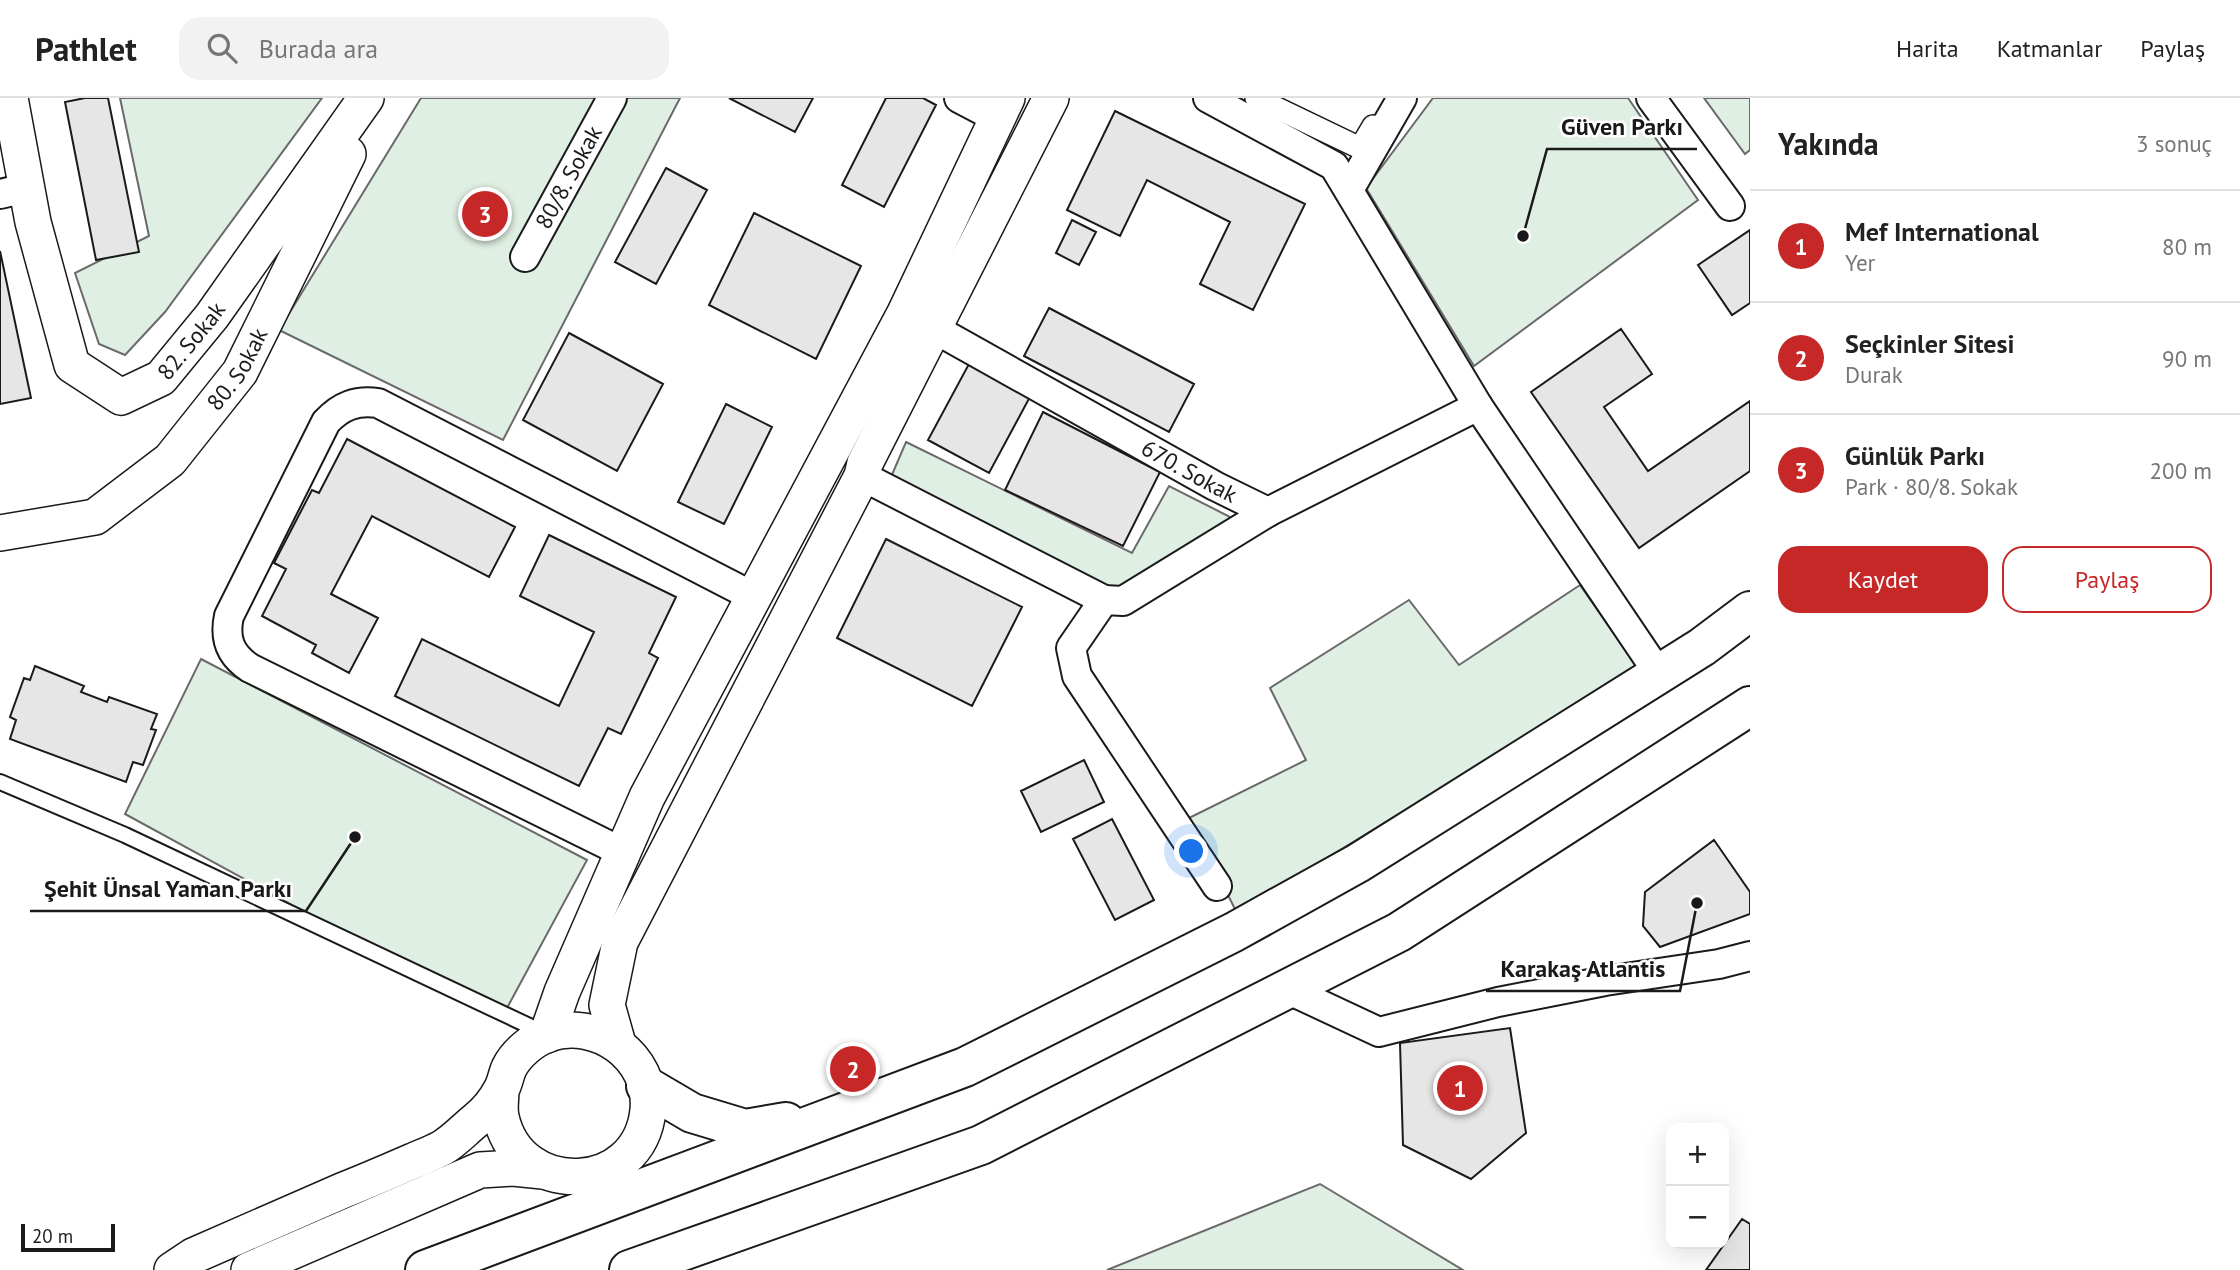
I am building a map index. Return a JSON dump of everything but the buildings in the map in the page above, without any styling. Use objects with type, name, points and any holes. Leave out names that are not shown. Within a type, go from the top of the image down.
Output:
[{"type":"highway","points":[[425,1270],[965,1068],[1234,932],[1357,863],[1702,647],[1750,611]]},
{"type":"highway","points":[[629,1270],[981,1145],[1399,932],[1750,706]]},
{"type":"highway","points":[[646,1086],[692,1113],[745,1129],[840,1114]]},
{"type":"street","name":"82. Sokak","points":[[10,98],[13,191],[72,365],[121,397],[161,378],[204,326],[366,98]]},
{"type":"street","name":"80. Sokak","points":[[0,533],[95,517],[170,460],[240,372],[375,98]]},
{"type":"street","name":"80/8. Sokak","points":[[526,257],[612,98]]},
{"type":"street","points":[[618,1044],[607,1005],[620,942],[862,476],[1002,108],[959,98]]},
{"type":"street","points":[[547,1035],[562,992],[647,797],[754,597],[1051,98]]},
{"type":"street","points":[[1208,98],[1334,166],[1478,406],[1659,674]]},
{"type":"street","points":[[1256,98],[1360,148],[1389,98]]},
{"type":"street","points":[[1349,190],[1402,98]]},
{"type":"street","points":[[1651,98],[1730,206]]},
{"type":"street","name":"670. Sokak","points":[[919,321],[1214,486],[1268,512]]},
{"type":"street","points":[[657,871],[250,668],[230,649],[226,627],[229,616],[326,422],[345,406],[356,402],[378,403],[754,597]]},
{"type":"street","points":[[862,476],[1104,600],[1123,601],[1268,512],[1478,406]]},
{"type":"street","points":[[1104,600],[1071,648],[1076,676],[1217,886]]},
{"type":"street","points":[[1287,989],[1379,1032],[1498,1002],[1605,981],[1719,964],[1750,956]]},
{"type":"street","points":[[172,1270],[194,1256],[442,1148],[482,1116],[501,1090],[509,1067],[525,1047],[547,1035],[571,1029],[596,1033],[618,1044],[636,1063],[646,1086],[648,1110],[642,1133],[630,1153],[611,1168],[590,1176],[566,1177],[513,1168],[480,1170],[249,1270]]},
{"type":"street","points":[[501,1090],[501,1115],[509,1139],[523,1158],[543,1171]]},
{"type":"lane","points":[[0,782],[125,835],[547,1035]]},
{"type":"green space","points":[[120,98],[322,98],[165,312],[125,355],[99,344],[75,273],[149,236]]},
{"type":"green space","points":[[421,98],[680,98],[503,440],[279,330]]},
{"type":"green space","points":[[1433,98],[1628,98],[1698,200],[1474,366],[1366,188]]},
{"type":"green space","points":[[1704,98],[1750,98],[1750,150],[1745,154]]},
{"type":"green space","points":[[906,442],[1132,553],[1169,486],[1236,520],[1125,587],[1107,587],[891,477]]},
{"type":"green space","points":[[1580,585],[1638,668],[1237,913],[1189,818],[1306,760],[1270,688],[1409,600],[1459,665]]},
{"type":"green space","points":[[201,659],[587,860],[501,1019],[125,814]]},
{"type":"green space","points":[[1320,1184],[1463,1270],[1107,1270]]},
{"type":"place","name":"Günlük Parkı","points":[[485,214]]},
{"type":"place","name":"Güven Parkı","points":[[1523,236]]},
{"type":"place","name":"Şehit Ünsal Yaman Parkı","points":[[355,837]]},
{"type":"place","name":"Karakaş Atlantis","points":[[1697,903]]},
{"type":"place","name":"Seçkinler Sitesi","points":[[853,1069]]},
{"type":"place","name":"Mef International","points":[[1460,1088]]}]
